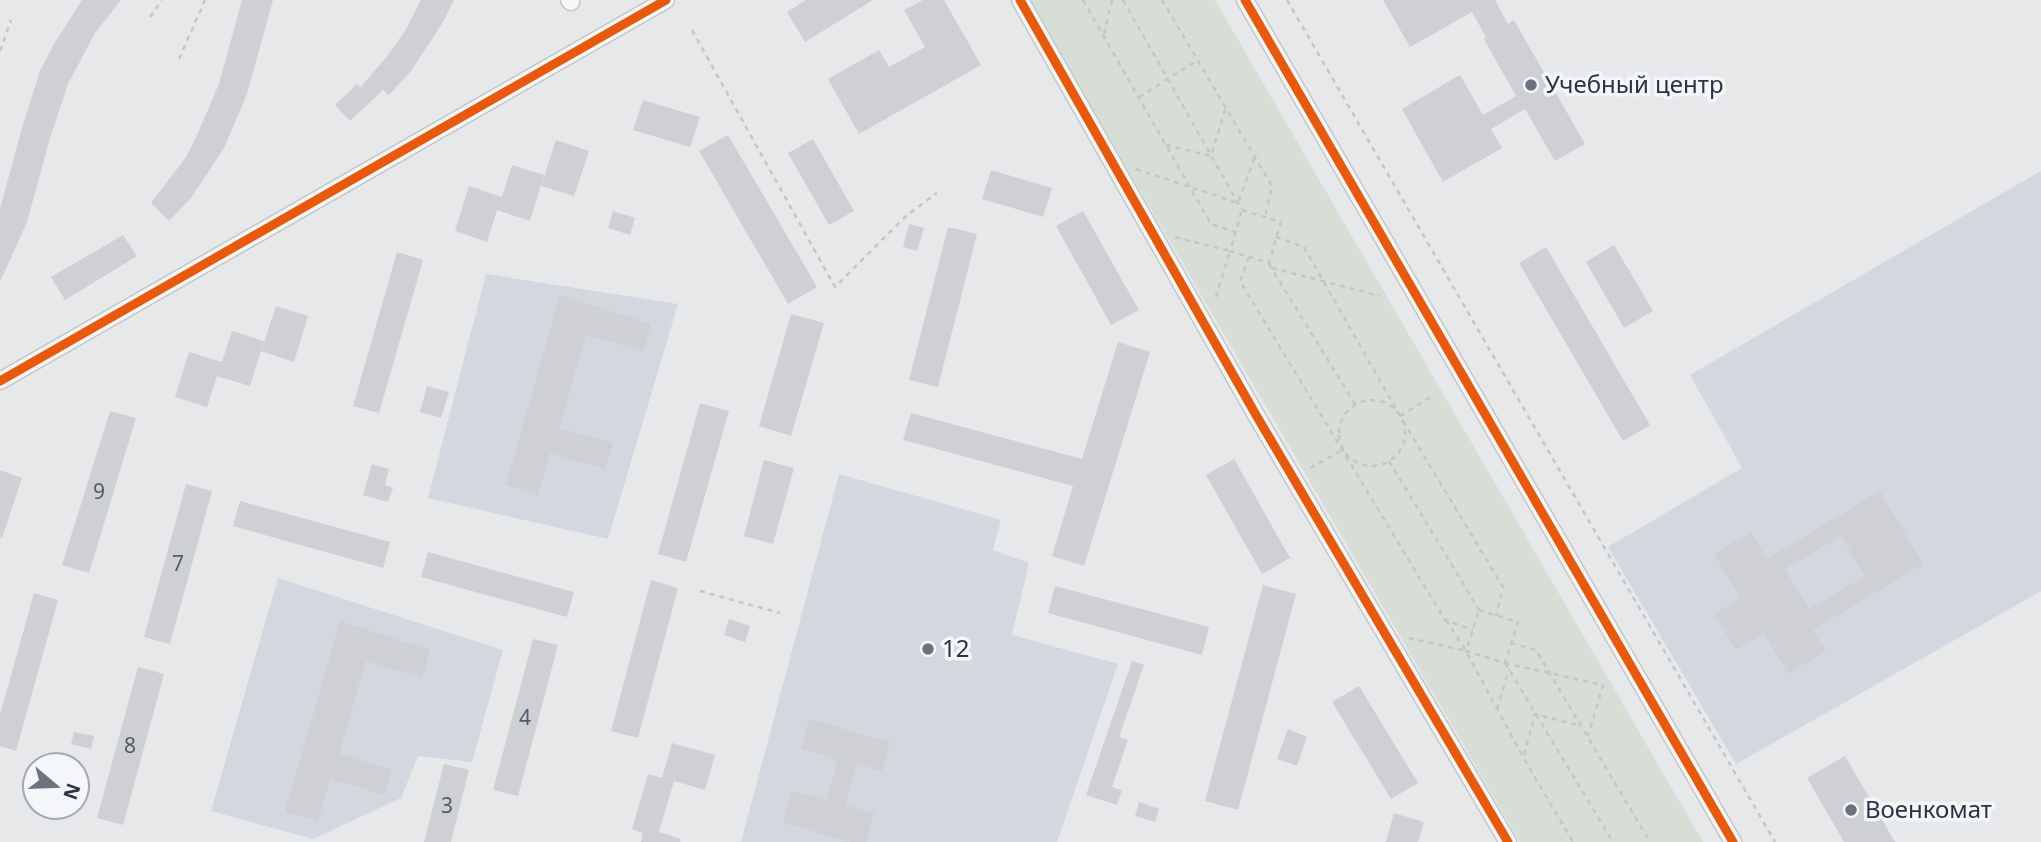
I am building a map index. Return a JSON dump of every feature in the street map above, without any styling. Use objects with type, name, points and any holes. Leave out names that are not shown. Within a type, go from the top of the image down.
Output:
[{"type":"street","points":[[0,381],[666,0]]},
{"type":"street","points":[[1020,0],[1256,415],[1508,842]]},
{"type":"street","points":[[1245,0],[1733,842]]},
{"type":"path","points":[[150,16],[162,0]]},
{"type":"path","points":[[178,59],[205,0]]},
{"type":"path","points":[[1083,0],[1211,224],[1235,232]]},
{"type":"path","points":[[1104,36],[1112,0]]},
{"type":"path","points":[[1123,0],[1242,210],[1281,222],[1269,263]]},
{"type":"path","points":[[1162,0],[1272,186],[1265,217]]},
{"type":"path","points":[[1286,0],[1775,842]]},
{"type":"path","points":[[0,51],[11,20]]},
{"type":"path","points":[[692,30],[835,288],[906,216],[937,193]]},
{"type":"path","points":[[1139,97],[1198,60]]},
{"type":"path","points":[[1211,156],[1226,107]]},
{"type":"path","points":[[1166,145],[1211,156]]},
{"type":"path","points":[[1238,203],[1255,156]]},
{"type":"path","points":[[1136,169],[1238,203]]},
{"type":"path","points":[[1214,300],[1242,210]]},
{"type":"path","points":[[1175,237],[1269,263],[1355,404]]},
{"type":"path","points":[[1276,237],[1304,247],[1503,587],[1496,615]]},
{"type":"path","points":[[1249,257],[1240,281],[1466,651],[1573,842]]},
{"type":"path","points":[[1272,268],[1380,296]]},
{"type":"path","points":[[1400,415],[1432,396]]},
{"type":"path","points":[[1364,401],[1385,402],[1400,415],[1404,425],[1402,446],[1389,461],[1369,466],[1350,458],[1343,450],[1339,430],[1347,411],[1355,404],[1364,401]]},
{"type":"path","points":[[1310,468],[1343,450]]},
{"type":"path","points":[[1389,461],[1479,610],[1518,622],[1505,663],[1613,842]]},
{"type":"path","points":[[699,591],[780,613]]},
{"type":"path","points":[[1466,651],[1479,610]]},
{"type":"path","points":[[1445,620],[1473,630]]},
{"type":"path","points":[[1409,638],[1604,685],[1588,737]]},
{"type":"path","points":[[1511,643],[1536,650],[1650,842]]},
{"type":"path","points":[[1497,709],[1509,670]]},
{"type":"path","points":[[1535,714],[1581,726]]},
{"type":"path","points":[[1523,757],[1535,714]]},
{"type":"shaded area","points":[[1029,0],[1215,0],[1703,842],[1520,842]]},
{"type":"shaded area","points":[[2041,171],[2041,591],[1736,764],[1608,547],[1742,468],[1690,375]]},
{"type":"shaded area","points":[[486,274],[678,304],[608,539],[428,498]]},
{"type":"shaded area","name":"12","points":[[839,474],[1001,520],[993,550],[1029,563],[1012,635],[1118,664],[1057,842],[741,842]]},
{"type":"shaded area","points":[[278,578],[503,650],[472,762],[418,756],[401,798],[313,839],[211,811]]},
{"type":"building","points":[[82,0],[121,0],[95,33],[68,84],[27,222],[0,282],[0,209],[22,128],[40,71]]},
{"type":"building","points":[[242,0],[273,0],[247,94],[224,148],[191,198],[169,221],[151,203],[186,157],[197,135],[219,84]]},
{"type":"building","points":[[421,0],[454,0],[411,71],[389,95],[383,90],[350,121],[335,105],[357,84],[360,88],[388,55],[405,31]]},
{"type":"building","points":[[806,0],[873,0],[805,42],[787,12]]},
{"type":"building","points":[[923,0],[944,0],[981,65],[859,134],[828,79],[879,50],[889,67],[925,47],[904,10]]},
{"type":"building","name":"Учебный центр","points":[[1383,0],[1495,0],[1508,24],[1514,20],[1585,144],[1555,161],[1525,109],[1491,129],[1502,148],[1443,182],[1402,109],[1460,75],[1483,115],[1516,96],[1472,12],[1410,47]]},
{"type":"building","points":[[643,100],[700,117],[690,147],[633,130]]},
{"type":"building","points":[[728,135],[817,287],[788,304],[699,151]]},
{"type":"building","points":[[813,139],[854,211],[829,225],[788,153]]},
{"type":"building","points":[[556,140],[589,151],[574,196],[541,186]]},
{"type":"building","points":[[512,165],[544,175],[530,221],[497,210],[487,242],[455,231],[469,186],[502,197]]},
{"type":"building","points":[[991,170],[1052,188],[1043,217],[982,199]]},
{"type":"building","points":[[613,211],[635,218],[630,235],[608,228]]},
{"type":"building","points":[[1083,211],[1139,310],[1111,325],[1056,226]]},
{"type":"building","points":[[909,224],[924,228],[917,251],[903,247]]},
{"type":"building","points":[[948,227],[977,234],[938,387],[909,380]]},
{"type":"building","points":[[123,235],[137,256],[65,300],[51,277]]},
{"type":"building","points":[[1614,245],[1653,311],[1624,328],[1586,262]]},
{"type":"building","points":[[1546,247],[1650,425],[1623,441],[1519,263]]},
{"type":"building","points":[[397,252],[423,260],[379,413],[353,406]]},
{"type":"building","points":[[560,295],[651,324],[643,351],[586,335],[559,428],[613,443],[605,469],[550,453],[538,495],[506,485]]},
{"type":"building","points":[[276,306],[308,316],[294,362],[261,351]]},
{"type":"building","points":[[791,314],[824,323],[791,436],[759,426]]},
{"type":"building","points":[[232,331],[264,341],[250,386],[217,376],[207,407],[175,397],[189,352],[222,362]]},
{"type":"building","points":[[1118,342],[1150,352],[1084,566],[1052,556],[1073,486],[903,440],[911,413],[1082,459]]},
{"type":"building","points":[[427,386],[449,392],[441,418],[420,412]]},
{"type":"building","points":[[700,403],[729,411],[686,562],[658,554]]},
{"type":"building","points":[[110,411],[136,418],[89,573],[62,565]]},
{"type":"building","points":[[1234,459],[1290,558],[1262,574],[1206,475]]},
{"type":"building","points":[[764,460],[794,468],[773,544],[744,536]]},
{"type":"building","points":[[372,464],[389,469],[385,485],[393,488],[388,502],[363,495]]},
{"type":"building","points":[[0,470],[22,478],[2,538],[0,537]]},
{"type":"building","points":[[186,484],[212,491],[170,644],[144,637]]},
{"type":"building","points":[[1880,491],[1923,564],[1813,630],[1826,651],[1788,674],[1764,633],[1736,650],[1714,614],[1740,598],[1714,554],[1751,532],[1767,559]],"holes":[[[1841,536],[1865,576],[1809,609],[1785,569]]]},
{"type":"building","points":[[240,501],[390,542],[383,568],[233,526]]},
{"type":"building","points":[[428,552],[574,592],[567,617],[421,577]]},
{"type":"building","points":[[651,580],[678,588],[638,738],[611,731]]},
{"type":"building","points":[[1263,585],[1296,594],[1238,810],[1205,801]]},
{"type":"building","points":[[1055,586],[1209,627],[1202,655],[1048,613]]},
{"type":"building","points":[[34,593],[58,600],[16,751],[0,746],[0,715]]},
{"type":"building","points":[[729,619],[750,626],[745,642],[724,635]]},
{"type":"building","points":[[340,621],[430,650],[422,678],[366,661],[339,754],[392,769],[385,795],[330,779],[318,821],[285,812]]},
{"type":"building","points":[[533,639],[558,645],[518,796],[493,790]]},
{"type":"building","points":[[1132,661],[1144,665],[1119,737],[1128,740],[1112,787],[1122,790],[1117,805],[1086,795]]},
{"type":"building","points":[[138,667],[164,674],[123,825],[97,818]]},
{"type":"building","points":[[1359,686],[1418,783],[1391,799],[1332,702]]},
{"type":"building","points":[[809,719],[890,742],[882,771],[857,764],[845,805],[874,813],[866,842],[851,842],[783,823],[792,791],[826,801],[838,760],[801,749]]},
{"type":"building","points":[[1288,729],[1307,737],[1297,766],[1277,759]]},
{"type":"building","points":[[74,732],[94,736],[91,749],[71,744]]},
{"type":"building","points":[[672,743],[715,755],[705,790],[674,781],[659,832],[681,839],[680,842],[641,842],[643,833],[632,829],[648,774],[662,778]]},
{"type":"building","name":"Военкомат","points":[[1845,756],[1895,842],[1844,842],[1807,778]]},
{"type":"building","points":[[444,764],[469,770],[451,842],[424,842]]},
{"type":"building","points":[[1139,802],[1159,809],[1155,822],[1135,816]]},
{"type":"building","points":[[1394,813],[1424,822],[1418,842],[1386,842]]},
{"type":"cycle path","points":[[0,381],[666,0]]},
{"type":"cycle path","points":[[1020,0],[1256,415],[1508,842]]},
{"type":"cycle path","points":[[1245,0],[1733,842]]},
{"type":"place","name":"Учебный центр","points":[[1531,85]]},
{"type":"place","name":"12","points":[[928,649]]},
{"type":"place","name":"Военкомат","points":[[1851,810]]}]
